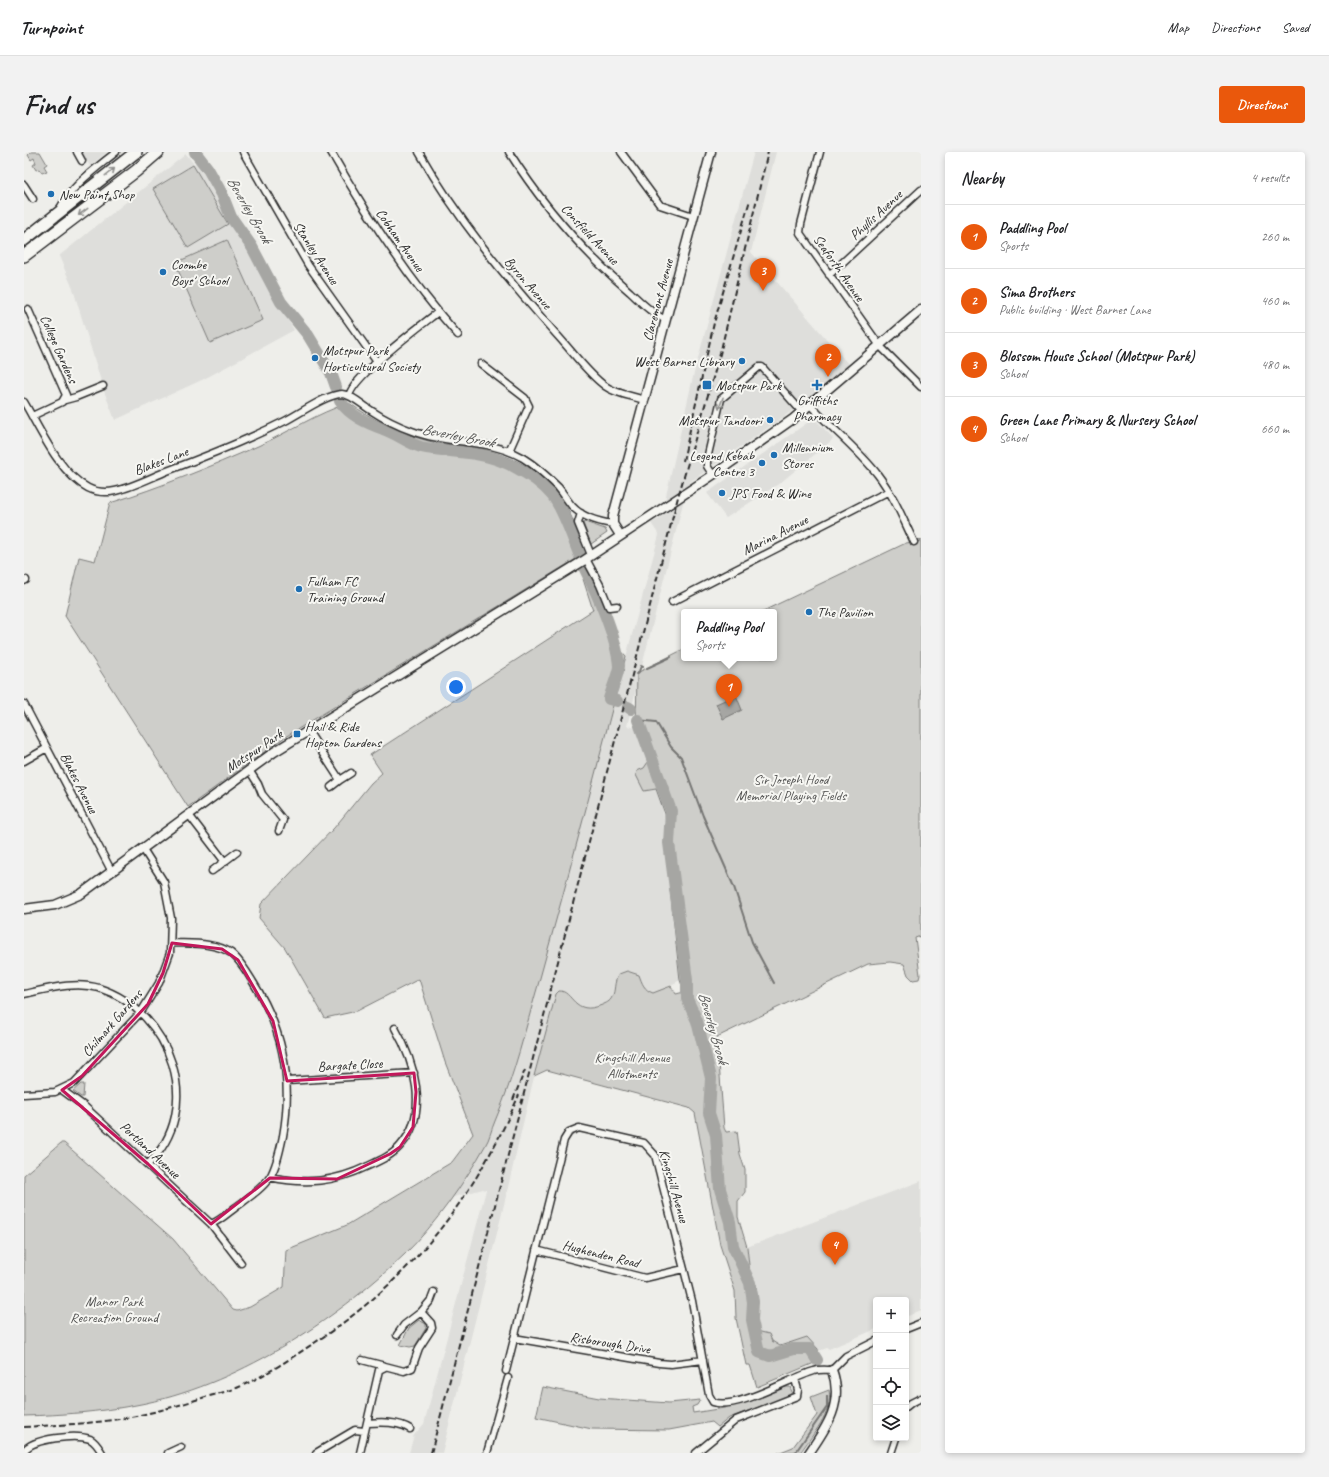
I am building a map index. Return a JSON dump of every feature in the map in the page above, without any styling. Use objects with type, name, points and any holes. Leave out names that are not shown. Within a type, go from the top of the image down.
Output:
[{"type":"highway","points":[[24,240],[136,152]]},
{"type":"highway","points":[[27,255],[136,171],[158,152]]},
{"type":"highway","points":[[136,171],[168,152]]},
{"type":"street","points":[[76,152],[82,161]]},
{"type":"street","points":[[58,213],[74,186],[116,152]]},
{"type":"street","name":"Stanley Avenue","points":[[243,152],[308,265],[377,362]]},
{"type":"street","name":"Cobham Avenue","points":[[330,152],[384,241],[438,312],[458,335]]},
{"type":"street","name":"Byron Avenue","points":[[419,152],[443,192],[488,255],[515,288],[575,355],[603,385],[610,389],[645,400]]},
{"type":"street","name":"Consfield Avenue","points":[[508,152],[535,190],[578,242],[619,284],[653,313],[666,320]]},
{"type":"street","name":"Claremont Avenue","points":[[613,524],[613,516],[711,152]]},
{"type":"street","name":"Seaforth Avenue","points":[[820,152],[800,233],[880,346],[921,386]]},
{"type":"street","points":[[624,153],[660,205],[693,216]]},
{"type":"street","points":[[24,185],[33,199]]},
{"type":"street","name":"Phyllis Avenue","points":[[829,275],[921,190]]},
{"type":"street","name":"College Gardens","points":[[28,309],[64,391],[65,400]]},
{"type":"street","name":"Motspur Park","points":[[24,909],[45,907],[63,903],[81,894],[248,770],[308,731],[587,558],[713,475],[802,412],[921,310]]},
{"type":"street","points":[[438,312],[377,362],[352,388],[349,396],[371,411],[411,431],[430,437],[491,446],[509,451],[536,467],[548,477],[559,488],[573,508],[603,523],[613,524],[620,535]]},
{"type":"street","points":[[481,364],[525,398],[530,406],[509,451]]},
{"type":"street","points":[[713,475],[707,466],[707,459],[721,399],[759,367],[762,367],[802,412]]},
{"type":"street","name":"College Gardens","points":[[32,416],[65,400],[103,386]]},
{"type":"street","name":"Blakes Lane","points":[[24,402],[53,452],[73,476],[88,488],[106,492],[124,488],[237,443],[292,418],[327,399],[339,395],[349,396]]},
{"type":"street","points":[[810,405],[856,450],[878,475],[899,508],[914,542]]},
{"type":"street","name":"Marina Avenue","points":[[672,602],[889,491]]},
{"type":"street","points":[[581,513],[578,523],[587,558],[609,607],[617,606]]},
{"type":"street","name":"Blakes Avenue","points":[[24,704],[112,872]]},
{"type":"street","points":[[308,731],[340,780]]},
{"type":"street","points":[[24,761],[47,748]]},
{"type":"street","points":[[248,770],[258,784],[262,794],[283,820],[279,831]]},
{"type":"street","points":[[331,787],[351,773]]},
{"type":"street","points":[[189,815],[225,862]]},
{"type":"street","name":"Chilmark Gardens","points":[[62,1090],[78,1080],[141,1012],[159,984],[168,960],[172,943],[171,918],[167,892],[160,875],[143,849]]},
{"type":"street","points":[[212,871],[237,852]]},
{"type":"street","points":[[172,943],[198,944],[222,949],[231,953],[238,960],[257,989],[273,1021],[283,1052],[287,1081],[283,1134],[276,1164],[270,1177],[253,1194],[211,1224]]},
{"type":"street","points":[[24,994],[63,986],[89,986],[121,998],[141,1012],[155,1028],[168,1050],[173,1064],[176,1084],[175,1114],[169,1137],[161,1151],[148,1164]]},
{"type":"street","points":[[270,1177],[307,1181],[337,1179],[349,1175],[390,1154],[400,1147],[413,1127],[417,1104],[414,1073],[401,1038],[395,1028]]},
{"type":"street","name":"Bargate Close","points":[[287,1081],[414,1073]]},
{"type":"street","points":[[24,1094],[62,1090]]},
{"type":"street","name":"Portland Avenue","points":[[62,1090],[84,1106],[211,1224],[241,1263]]},
{"type":"street","name":"Kingshill Avenue","points":[[506,1371],[564,1140],[569,1132],[574,1129],[583,1128],[644,1143],[652,1150],[684,1269],[711,1400],[717,1404],[738,1400],[795,1379]]},
{"type":"street","name":"Hughenden Road","points":[[536,1250],[645,1278],[684,1269]]},
{"type":"street","points":[[397,1334],[404,1325],[420,1312],[431,1300],[434,1292]]},
{"type":"street","points":[[362,1360],[384,1367],[404,1371],[410,1370],[413,1367],[419,1348],[432,1328],[430,1323],[420,1312]]},
{"type":"street","points":[[909,1328],[921,1323]]},
{"type":"street","name":"Risborough Drive","points":[[514,1338],[659,1363],[671,1364],[703,1360]]},
{"type":"street","points":[[696,1453],[736,1420],[797,1396],[798,1390],[795,1379],[814,1371],[832,1370],[846,1356],[873,1342]]},
{"type":"street","points":[[360,1453],[379,1370],[384,1367]]},
{"type":"street","points":[[812,1452],[830,1422],[835,1408],[836,1385],[832,1370]]},
{"type":"street","points":[[487,1453],[508,1378]]},
{"type":"street","points":[[908,1405],[911,1402],[921,1398]]},
{"type":"street","points":[[367,1423],[405,1425],[410,1429]]},
{"type":"street","points":[[316,1453],[355,1430],[364,1431]]},
{"type":"street","points":[[24,1451],[34,1443],[47,1439],[84,1438],[94,1442],[102,1453]]},
{"type":"street","points":[[891,1453],[895,1441]]},
{"type":"street","points":[[168,1453],[181,1447]]},
{"type":"highlighted area","points":[[172,943],[222,949],[238,960],[273,1021],[287,1081],[414,1073],[416,1092],[413,1127],[400,1147],[390,1154],[337,1179],[270,1178],[216,1222],[211,1224],[148,1164],[62,1090],[82,1076],[148,1004],[163,973]]},
{"type":"shaded area","points":[[81,152],[107,152],[90,166]]},
{"type":"shaded area","points":[[754,152],[776,152],[751,252],[849,365],[802,404],[690,482],[683,503],[627,726],[636,728],[661,790],[680,980],[651,996],[549,1020],[442,1453],[409,1453],[414,1435],[424,1424],[486,1190],[483,1189],[450,1198],[468,1177],[480,1153],[513,1074],[659,535],[651,523],[661,518],[693,377]]},
{"type":"shaded area","name":"Coombe Boys' School","points":[[186,154],[194,164],[197,162],[294,330],[204,379],[115,420],[104,391],[73,289],[59,256]]},
{"type":"shaded area","points":[[814,418],[833,438],[831,441],[780,483],[726,518],[707,493]]},
{"type":"shaded area","points":[[736,695],[742,710],[723,719],[716,704]]},
{"type":"shaded area","points":[[921,1181],[921,1310],[909,1316],[909,1297],[873,1297],[873,1330],[829,1349],[827,1348],[816,1352],[808,1338],[781,1347],[776,1346],[758,1332],[747,1247]]},
{"type":"green space","points":[[31,152],[40,152],[47,164],[44,166],[47,171],[42,173],[39,169],[36,170],[33,165],[36,163],[34,158],[31,160],[28,155]]},
{"type":"green space","points":[[193,165],[228,224],[188,248],[153,189]]},
{"type":"green space","points":[[227,240],[263,320],[210,343],[175,263]]},
{"type":"green space","name":"Fulham FC Training Ground","points":[[349,403],[376,420],[405,434],[432,442],[478,448],[511,458],[535,472],[546,480],[563,502],[572,518],[584,554],[285,737],[188,807],[65,616],[79,557],[95,561],[110,503],[222,462],[269,441],[326,412]]},
{"type":"green space","points":[[585,522],[605,529],[607,533],[591,544],[583,523]]},
{"type":"green space","name":"Sir Joseph Hood Memorial Playing Fields","points":[[921,541],[921,936],[915,938],[920,975],[919,979],[913,980],[908,975],[904,964],[890,962],[868,964],[717,1037],[724,1128],[726,1132],[737,1131],[740,1154],[745,1170],[745,1192],[738,1201],[738,1217],[747,1247],[751,1283],[756,1284],[758,1304],[754,1308],[757,1331],[769,1334],[772,1341],[780,1346],[807,1337],[818,1349],[819,1361],[757,1387],[750,1365],[746,1365],[736,1318],[735,1291],[720,1245],[695,1113],[689,1108],[547,1070],[534,1076],[556,994],[559,991],[568,994],[579,1006],[592,1008],[602,1005],[611,999],[619,974],[627,971],[639,975],[645,988],[650,992],[653,993],[671,986],[676,994],[684,992],[680,980],[670,889],[665,814],[656,789],[644,791],[636,775],[637,771],[644,768],[648,762],[636,728],[637,673],[681,651],[681,661],[777,661],[777,609],[767,609],[906,543]]},
{"type":"green space","name":"Manor Park Recreation Ground","points":[[590,574],[596,586],[617,646],[626,656],[562,898],[514,1068],[488,1140],[459,1188],[438,1217],[416,1243],[377,1279],[347,1304],[315,1327],[281,1348],[245,1367],[209,1383],[173,1396],[136,1405],[80,1413],[24,1416],[24,1175],[61,1143],[64,1143],[173,1239],[233,1310],[237,1311],[250,1307],[284,1287],[286,1250],[347,1225],[452,1162],[473,1134],[445,1062],[419,979],[357,1011],[325,1018],[285,948],[259,918],[261,904],[334,828],[371,783],[382,773],[370,755],[593,610],[583,579]]},
{"type":"green space","points":[[81,1084],[84,1084],[83,1097],[73,1091]]},
{"type":"green space","points":[[419,1320],[426,1324],[426,1328],[415,1346],[410,1347],[400,1345],[409,1328]]},
{"type":"green space","points":[[543,1387],[599,1398],[669,1403],[700,1400],[697,1405],[692,1407],[693,1413],[724,1408],[786,1387],[790,1387],[792,1392],[789,1396],[729,1418],[718,1427],[712,1422],[669,1430],[592,1429],[536,1417]]},
{"type":"green space","points":[[829,1390],[828,1407],[825,1415],[816,1431],[800,1453],[778,1453],[793,1447],[817,1415],[811,1397]]},
{"type":"waterway","name":"Beverley Brook","points":[[195,152],[208,169],[222,194],[231,217],[252,247],[281,302],[308,335],[331,373],[336,387]]},
{"type":"waterway","name":"Beverley Brook","points":[[340,401],[349,411],[359,418],[421,447],[486,456],[507,463],[527,474],[545,487],[556,501],[564,516],[580,556]]},
{"type":"waterway","name":"Beverley Brook","points":[[584,567],[600,602],[615,642],[619,666],[609,699],[617,701]]},
{"type":"waterway","points":[[647,668],[671,657]]},
{"type":"waterway","points":[[636,674],[638,674],[641,666],[643,667]]},
{"type":"waterway","name":"Beverley Brook","points":[[619,669],[624,670]]},
{"type":"waterway","points":[[638,720],[656,722],[671,747],[681,757],[703,816],[734,887],[752,942],[774,983]]},
{"type":"waterway","name":"Beverley Brook","points":[[638,720],[671,811],[669,843],[687,980],[687,999],[697,1021],[711,1078],[709,1113],[716,1135],[720,1189],[730,1222],[733,1246],[750,1283],[753,1302],[752,1320],[759,1352],[770,1356],[793,1349],[810,1349],[817,1360]]},
{"type":"waterway","name":"Beverley Brook","points":[[795,1453],[827,1407],[827,1396]]},
{"type":"railway","points":[[431,1453],[678,497],[720,354],[768,152]]},
{"type":"railway","points":[[683,461],[714,323],[750,200]]},
{"type":"railway","points":[[513,1100],[525,1070]]},
{"type":"railway","points":[[24,1427],[107,1421],[169,1408],[239,1387],[273,1370],[305,1349],[342,1324],[375,1297],[405,1269],[432,1239],[457,1207],[479,1172],[500,1135],[519,1095]]},
{"type":"place","name":"New Paint Shop","points":[[51,194]]},
{"type":"place","name":"Coombe Boys' School","points":[[163,272]]},
{"type":"place","name":"Blossom House School (Motspur Park)","points":[[763,291]]},
{"type":"place","name":"Motspur Park Horticultural Society","points":[[315,358]]},
{"type":"place","name":"West Barnes Library","points":[[742,361]]},
{"type":"place","name":"Sima Brothers","points":[[828,377]]},
{"type":"place","name":"Motspur Park","points":[[707,385]]},
{"type":"place","name":"Griffiths Pharmacy","points":[[817,385]]},
{"type":"place","name":"Motspur Tandoori","points":[[770,420]]},
{"type":"place","name":"Millennium Stores","points":[[774,455]]},
{"type":"place","name":"Legend Kebab Centre 3","points":[[762,463]]},
{"type":"place","name":"JPS Food & Wine","points":[[722,493]]},
{"type":"place","name":"Fulham FC Training Ground","points":[[299,589]]},
{"type":"place","name":"The Pavilion","points":[[809,612]]},
{"type":"place","name":"Paddling Pool","points":[[729,707]]},
{"type":"place","name":"Hail & Ride Hopton Gardens","points":[[297,734]]},
{"type":"place","name":"Green Lane Primary & Nursery School","points":[[835,1265]]},
{"type":"park label","name":"Kingshill Avenue Allotments","points":[[632,1066]]}]
